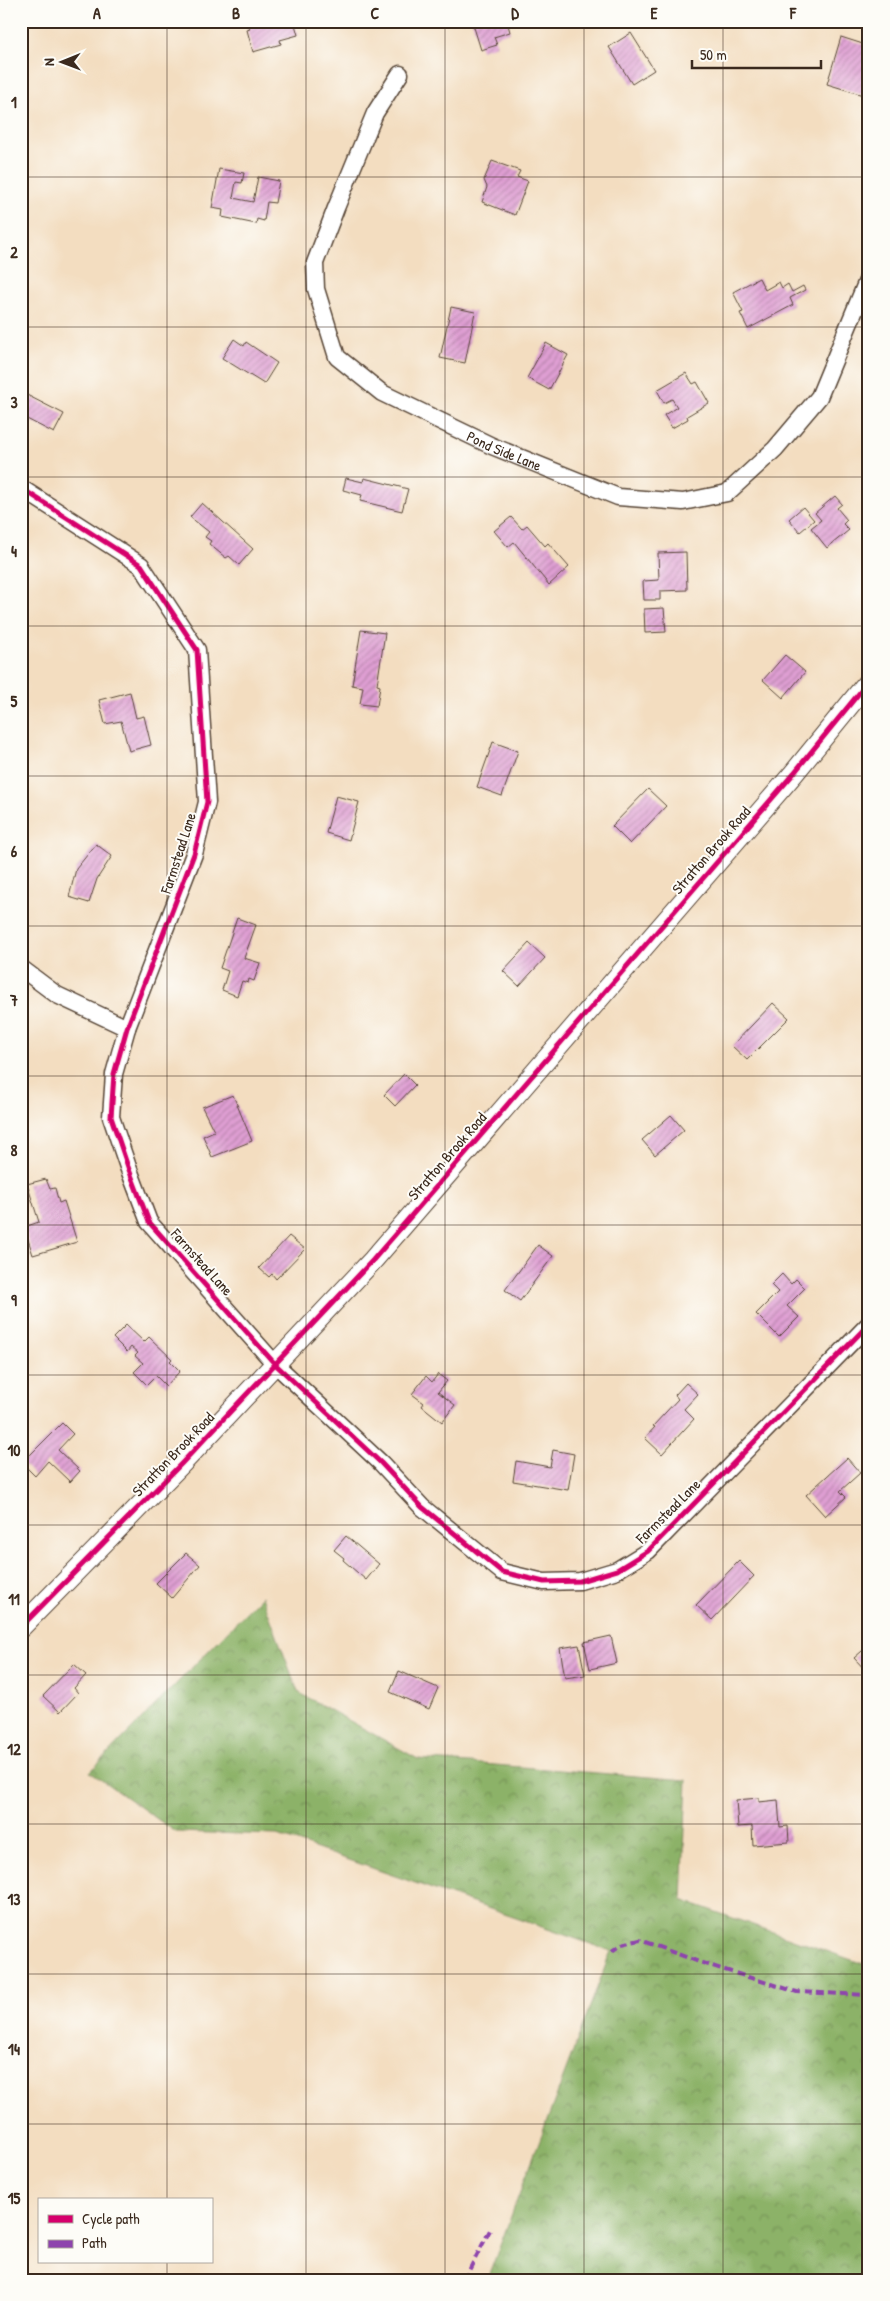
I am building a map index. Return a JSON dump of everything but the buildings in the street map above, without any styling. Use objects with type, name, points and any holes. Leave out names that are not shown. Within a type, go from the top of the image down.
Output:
[{"type":"street","name":"Pond Side Lane","points":[[400,74],[375,113],[336,208],[315,263],[316,289],[337,357],[382,394],[492,446],[618,497],[683,502],[727,493],[776,449],[819,397],[869,276]]},
{"type":"street","name":"Farmstead Lane","points":[[21,488],[141,565],[197,650],[207,802],[194,854],[127,1028],[114,1074],[111,1117],[128,1168],[150,1222],[275,1364],[380,1463],[422,1507],[502,1572],[544,1582],[580,1581],[617,1570],[648,1551],[869,1324]]},
{"type":"street","name":"Stratton Brook Road","points":[[21,1628],[373,1260],[781,788],[869,681]]},
{"type":"street","points":[[21,968],[57,995],[127,1028]]},
{"type":"green space","points":[[262,1596],[298,1692],[418,1759],[687,1780],[682,1900],[869,1966],[869,2280],[487,2280],[611,1951],[277,1835],[176,1832],[90,1772]]},
{"type":"marked path","points":[[612,1951],[622,1944],[640,1940],[699,1962],[797,1992],[869,1995]]},
{"type":"marked path","points":[[464,2280],[490,2230]]},
{"type":"cycle path","points":[[21,488],[141,565],[197,650],[207,802],[194,854],[127,1028],[114,1074],[111,1117],[149,1222],[275,1364],[381,1463],[422,1507],[502,1572],[544,1582],[580,1581],[617,1570],[648,1551],[869,1324]]},
{"type":"cycle path","points":[[21,1627],[182,1463],[373,1260],[794,773],[869,681]]}]
